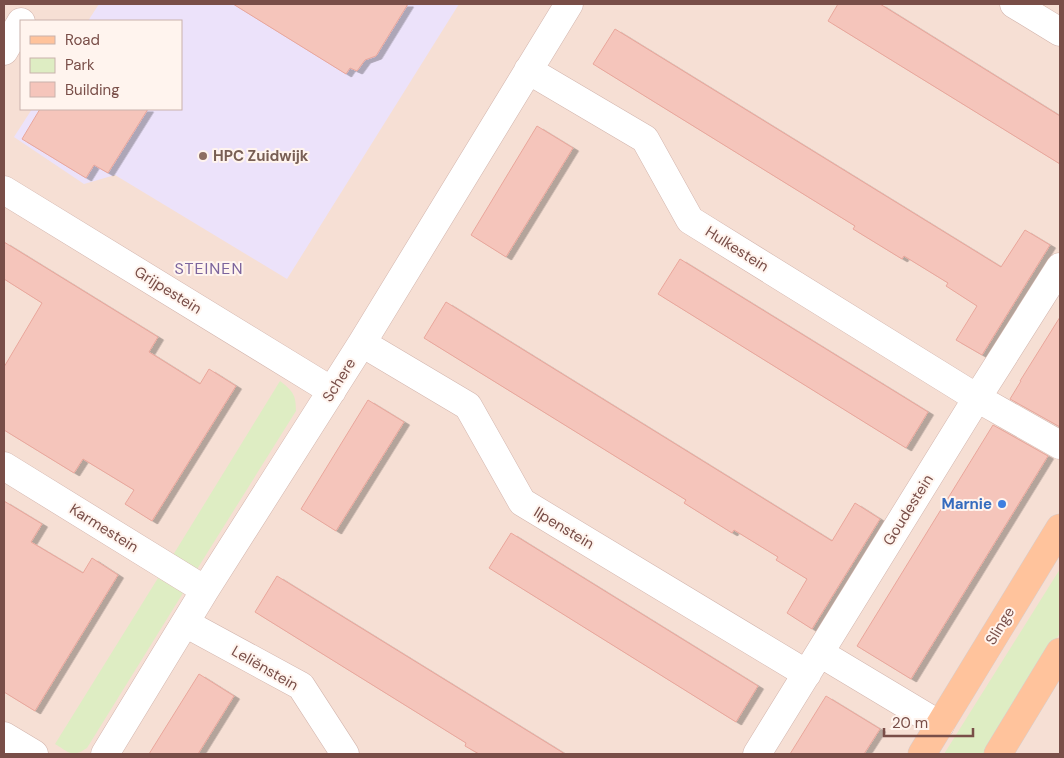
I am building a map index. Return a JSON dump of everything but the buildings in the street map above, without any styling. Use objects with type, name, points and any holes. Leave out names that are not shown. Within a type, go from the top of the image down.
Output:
[{"type":"main road","name":"Slinge","points":[[922,754],[1060,528]]},
{"type":"main road","points":[[998,754],[1060,652]]},
{"type":"street","points":[[21,20],[33,4]]},
{"type":"street","name":"Schere","points":[[104,754],[205,590],[362,343],[569,4]]},
{"type":"street","points":[[1014,4],[1060,32]]},
{"type":"street","name":"Hulkestein","points":[[528,70],[646,139],[690,220],[977,398]]},
{"type":"street","name":"Grijpestein","points":[[4,190],[332,391]]},
{"type":"street","name":"Goudestein","points":[[757,754],[1060,267]]},
{"type":"street","name":"Ilpenstein","points":[[362,343],[468,406],[522,502],[814,663]]},
{"type":"street","points":[[977,398],[1060,445]]},
{"type":"street","name":"Karmestein","points":[[4,466],[205,590]]},
{"type":"street","name":"Leliënstein","points":[[185,623],[301,686],[346,754]]},
{"type":"street","points":[[814,663],[940,725]]},
{"type":"street","points":[[4,736],[34,754]]},
{"type":"shaded area","points":[[4,4],[1060,4],[1060,754],[4,754]]},
{"type":"shaded area","name":"HPC Zuidwijk","points":[[99,4],[459,4],[287,279],[115,175],[84,184],[14,137],[31,110],[182,110],[182,20],[89,20]]},
{"type":"green space","points":[[280,381],[293,394],[296,411],[194,574],[170,560]]},
{"type":"green space","points":[[1060,569],[1060,633],[985,754],[944,754]]},
{"type":"green space","points":[[158,578],[183,593],[87,748],[74,754],[68,752],[55,744]]},
{"type":"place","name":"HPC Zuidwijk","points":[[203,156]]},
{"type":"place","name":"Marnie","points":[[1002,504]]},
{"type":"district","name":"STEINEN","points":[[209,268]]}]
